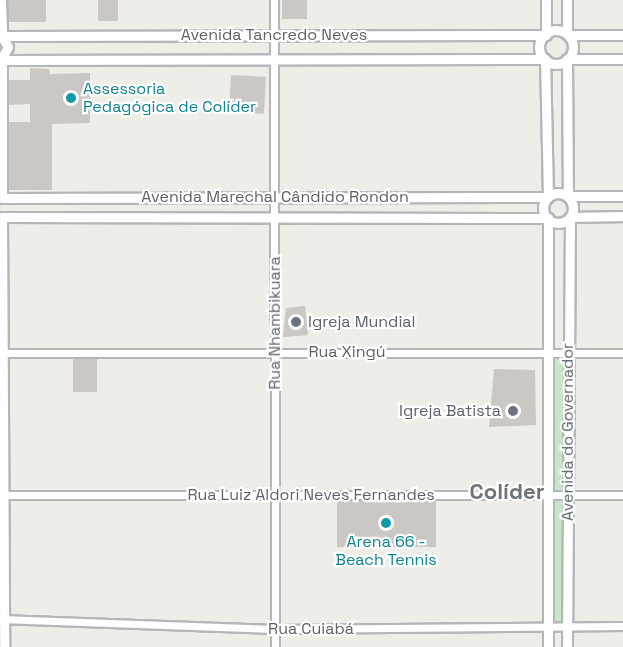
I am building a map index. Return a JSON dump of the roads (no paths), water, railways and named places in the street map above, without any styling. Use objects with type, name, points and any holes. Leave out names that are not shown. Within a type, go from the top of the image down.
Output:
[{"type":"street","points":[[1,0],[1,35],[8,47],[1,60],[1,197],[6,205],[1,218],[1,495],[4,647]]},
{"type":"street","name":"Rua Nhambikuara","points":[[274,0],[275,647]]},
{"type":"street","points":[[546,0],[546,34],[540,49],[545,59],[548,197],[543,205],[548,218],[562,222],[570,217],[623,216]]},
{"type":"street","points":[[567,0],[568,35],[573,50],[567,60],[568,196],[573,204],[570,217]]},
{"type":"street","points":[[546,34],[557,30],[568,35],[623,35]]},
{"type":"street","name":"Avenida Tancredo Neves","points":[[1,35],[546,34]]},
{"type":"street","points":[[545,59],[558,64],[567,60],[623,59]]},
{"type":"street","name":"Avenida Tancredo Neves","points":[[1,60],[274,62],[545,59]]},
{"type":"street","points":[[548,197],[560,193],[568,196],[623,196]]},
{"type":"street","name":"Avenida Marechal Cândido Rondon","points":[[1,197],[548,197]]},
{"type":"street","name":"Avenida do Governador","points":[[567,647],[570,217]]},
{"type":"street","name":"Avenida Marechal Cândido Rondon","points":[[1,218],[548,218]]},
{"type":"street","name":"Avenida do Governador","points":[[548,218],[548,647]]},
{"type":"street","name":"Rua Xingú","points":[[1,353],[623,353]]},
{"type":"street","name":"Rua Luiz Aldori Neves Fernandes","points":[[1,495],[623,495]]},
{"type":"street","name":"Rua Cuiabá","points":[[2,619],[276,629],[623,626]]},
{"type":"place","name":"Assessoria Pedagógica de Colíder","points":[[71,98]]},
{"type":"place","name":"Igreja Mundial","points":[[296,322]]},
{"type":"place","name":"Igreja Batista","points":[[513,411]]},
{"type":"place","name":"Arena 66 - Beach Tennis","points":[[386,523]]},
{"type":"district","name":"Colíder","points":[[507,492]]}]
